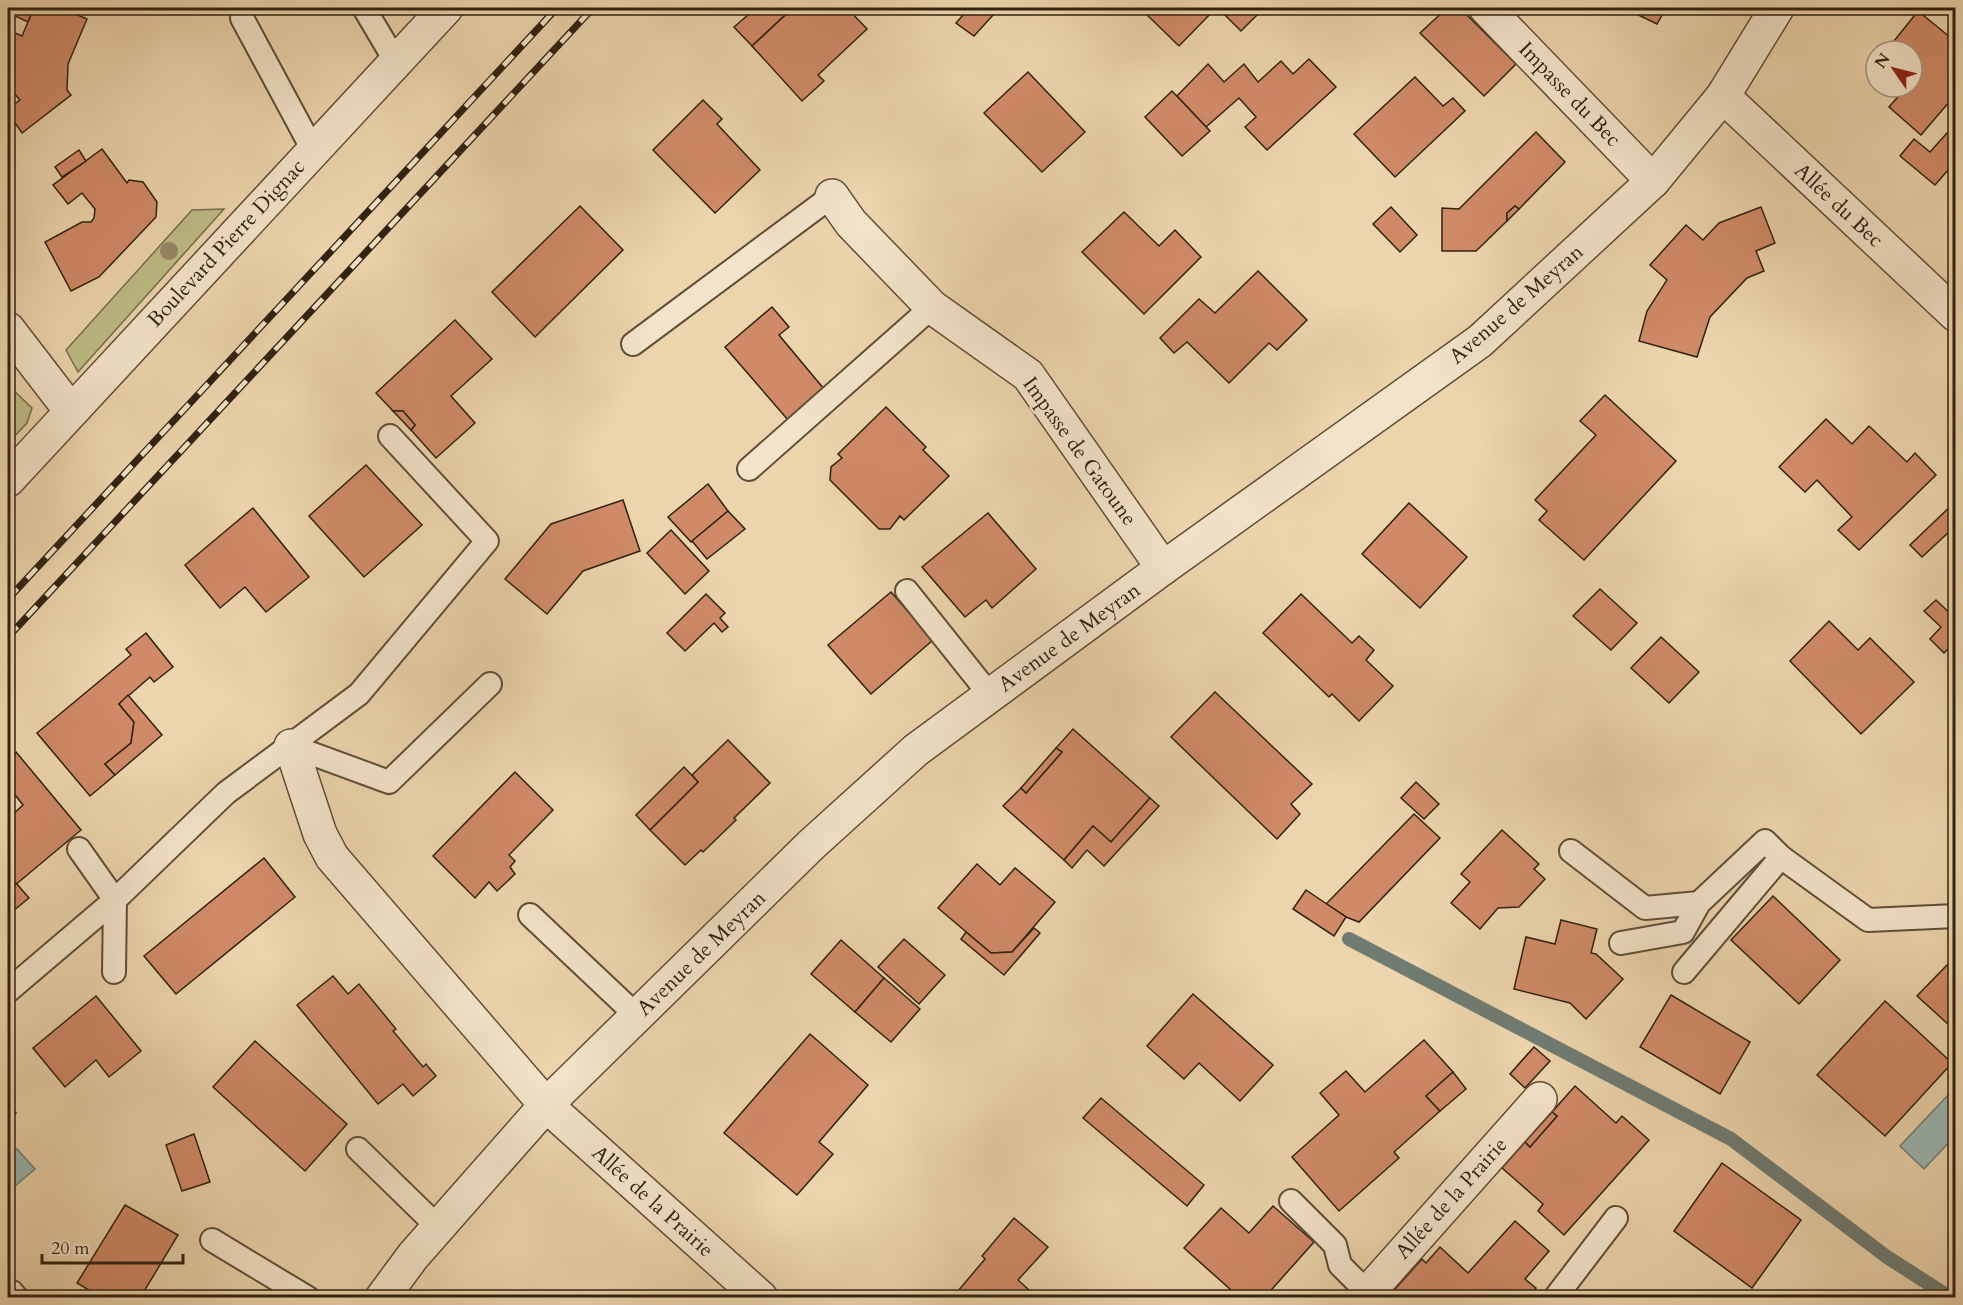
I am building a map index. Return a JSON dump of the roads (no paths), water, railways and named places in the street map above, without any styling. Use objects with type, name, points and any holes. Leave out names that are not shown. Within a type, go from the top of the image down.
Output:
[{"type":"street","name":"Boulevard Pierre Dignac","points":[[8,480],[446,8]]},
{"type":"street","name":"Impasse du Bec","points":[[1486,8],[1653,181]]},
{"type":"street","name":"Avenue de Meyran","points":[[382,1298],[413,1256],[546,1105],[811,846],[916,750],[1163,568],[1480,341],[1653,181],[1723,96],[1777,8]]},
{"type":"street","name":"Allée du Bec","points":[[1723,96],[1956,315]]},
{"type":"street","name":"Impasse de Gatoune","points":[[832,196],[851,223],[932,307],[1028,375],[1163,568]]},
{"type":"street","points":[[8,329],[71,411]]},
{"type":"street","name":"Allée de la Prairie","points":[[291,746],[320,834],[332,857],[546,1105],[761,1298]]},
{"type":"street","name":"Allée de la Prairie","points":[[1365,1295],[1540,1099]]},
{"type":"lane","points":[[364,8],[396,62]]},
{"type":"lane","points":[[242,18],[313,150]]},
{"type":"lane","points":[[633,344],[832,196]]},
{"type":"lane","points":[[749,469],[932,307]]},
{"type":"lane","points":[[8,991],[115,900],[226,793],[359,694],[487,541],[390,436]]},
{"type":"lane","points":[[907,591],[990,695]]},
{"type":"lane","points":[[291,746],[389,782],[490,684]]},
{"type":"lane","points":[[1621,943],[1683,932],[1699,903],[1765,841],[1781,857],[1869,920],[1956,916]]},
{"type":"lane","points":[[79,849],[115,900],[114,972]]},
{"type":"lane","points":[[1571,851],[1645,908],[1699,903]]},
{"type":"lane","points":[[1684,972],[1781,857]]},
{"type":"lane","points":[[530,915],[637,1016]]},
{"type":"lane","points":[[358,1149],[438,1227]]},
{"type":"lane","points":[[1291,1201],[1335,1245],[1340,1265],[1365,1295]]},
{"type":"lane","points":[[1555,1298],[1616,1218]]},
{"type":"lane","points":[[212,1240],[308,1298]]},
{"type":"water","points":[[1948,1095],[1955,1102],[1955,1136],[1924,1169],[1900,1146]]},
{"type":"water","points":[[17,1149],[35,1169],[8,1192],[8,1157]]},
{"type":"waterway","points":[[1349,939],[1731,1139],[1887,1257],[1951,1298]]},
{"type":"railway","points":[[8,599],[557,8]]},
{"type":"railway","points":[[8,637],[593,8]]}]
